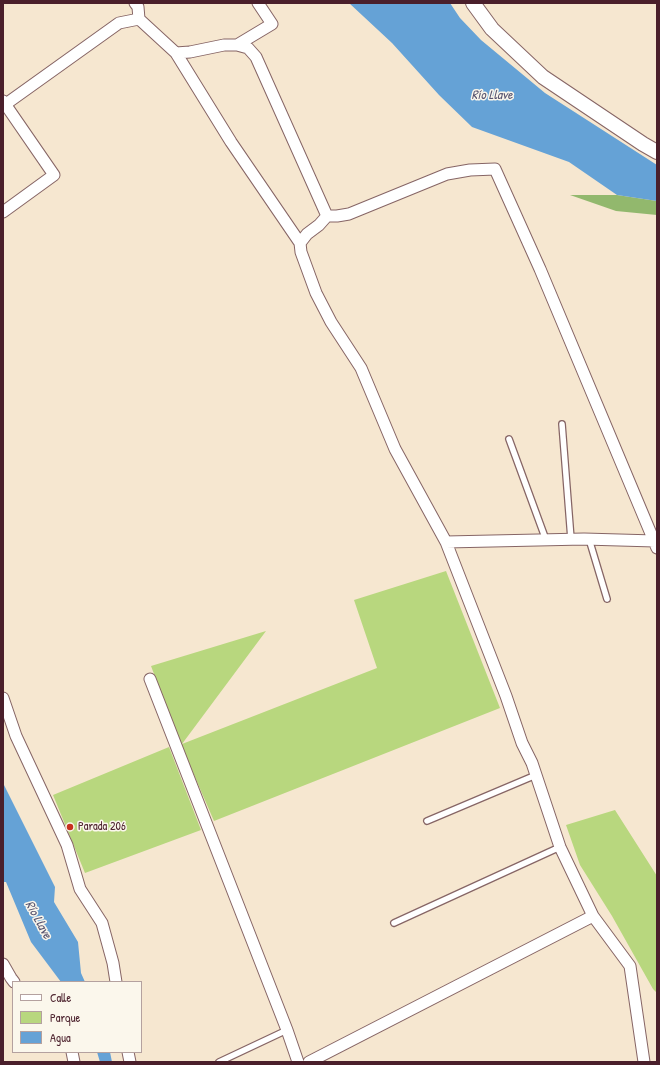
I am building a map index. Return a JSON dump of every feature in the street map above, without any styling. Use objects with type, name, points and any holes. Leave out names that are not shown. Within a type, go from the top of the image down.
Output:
[{"type":"street","points":[[135,3],[138,7],[139,19],[176,53],[231,142],[300,243],[301,252],[316,293],[331,322],[361,368],[395,449],[446,542],[506,696],[522,743],[536,775],[560,847],[593,916],[630,966],[644,1062]]},
{"type":"street","points":[[237,45],[272,24],[258,3]]},
{"type":"street","points":[[473,3],[492,29],[543,77],[657,152]]},
{"type":"street","points":[[3,212],[54,175],[4,103],[119,23],[139,19]]},
{"type":"street","points":[[176,53],[190,52],[224,45],[237,45],[248,48],[256,56],[326,216]]},
{"type":"street","points":[[326,216],[349,214],[447,174],[470,170],[495,169],[540,269],[656,544],[589,539],[446,542]]},
{"type":"street","points":[[300,243],[307,234],[319,225],[326,216]]},
{"type":"street","points":[[150,679],[287,1030],[298,1062]]},
{"type":"street","points":[[3,698],[16,736],[67,845],[80,889],[102,923],[113,963],[116,981]]},
{"type":"street","points":[[308,1062],[593,916]]},
{"type":"street","points":[[3,964],[13,981]]},
{"type":"lane","points":[[562,424],[571,539]]},
{"type":"lane","points":[[509,439],[546,540]]},
{"type":"lane","points":[[589,539],[607,599]]},
{"type":"lane","points":[[428,821],[536,775]]},
{"type":"lane","points":[[394,923],[560,847]]},
{"type":"lane","points":[[219,1062],[287,1030]]},
{"type":"green space","points":[[570,195],[617,195],[657,201],[657,215],[616,211]]},
{"type":"green space","points":[[446,571],[500,708],[214,821],[181,745],[151,666],[266,631],[182,744],[377,668],[354,600]]},
{"type":"green space","points":[[169,747],[201,830],[85,873],[53,795]]},
{"type":"green space","points":[[615,810],[657,876],[657,993],[653,989],[612,916],[580,865],[566,825]]},
{"type":"water","name":"Río Llave","points":[[349,3],[450,3],[460,18],[481,40],[545,93],[657,165],[657,201],[617,195],[569,162],[472,127],[439,95],[392,43]]},
{"type":"water","name":"Río Llave","points":[[3,783],[55,887],[54,902],[78,942],[81,973],[85,981],[60,981],[31,942],[6,882],[3,882]]},
{"type":"water","points":[[97,1053],[110,1053],[112,1062],[100,1062]]},
{"type":"place","name":"Parada 206","points":[[70,827]]}]
